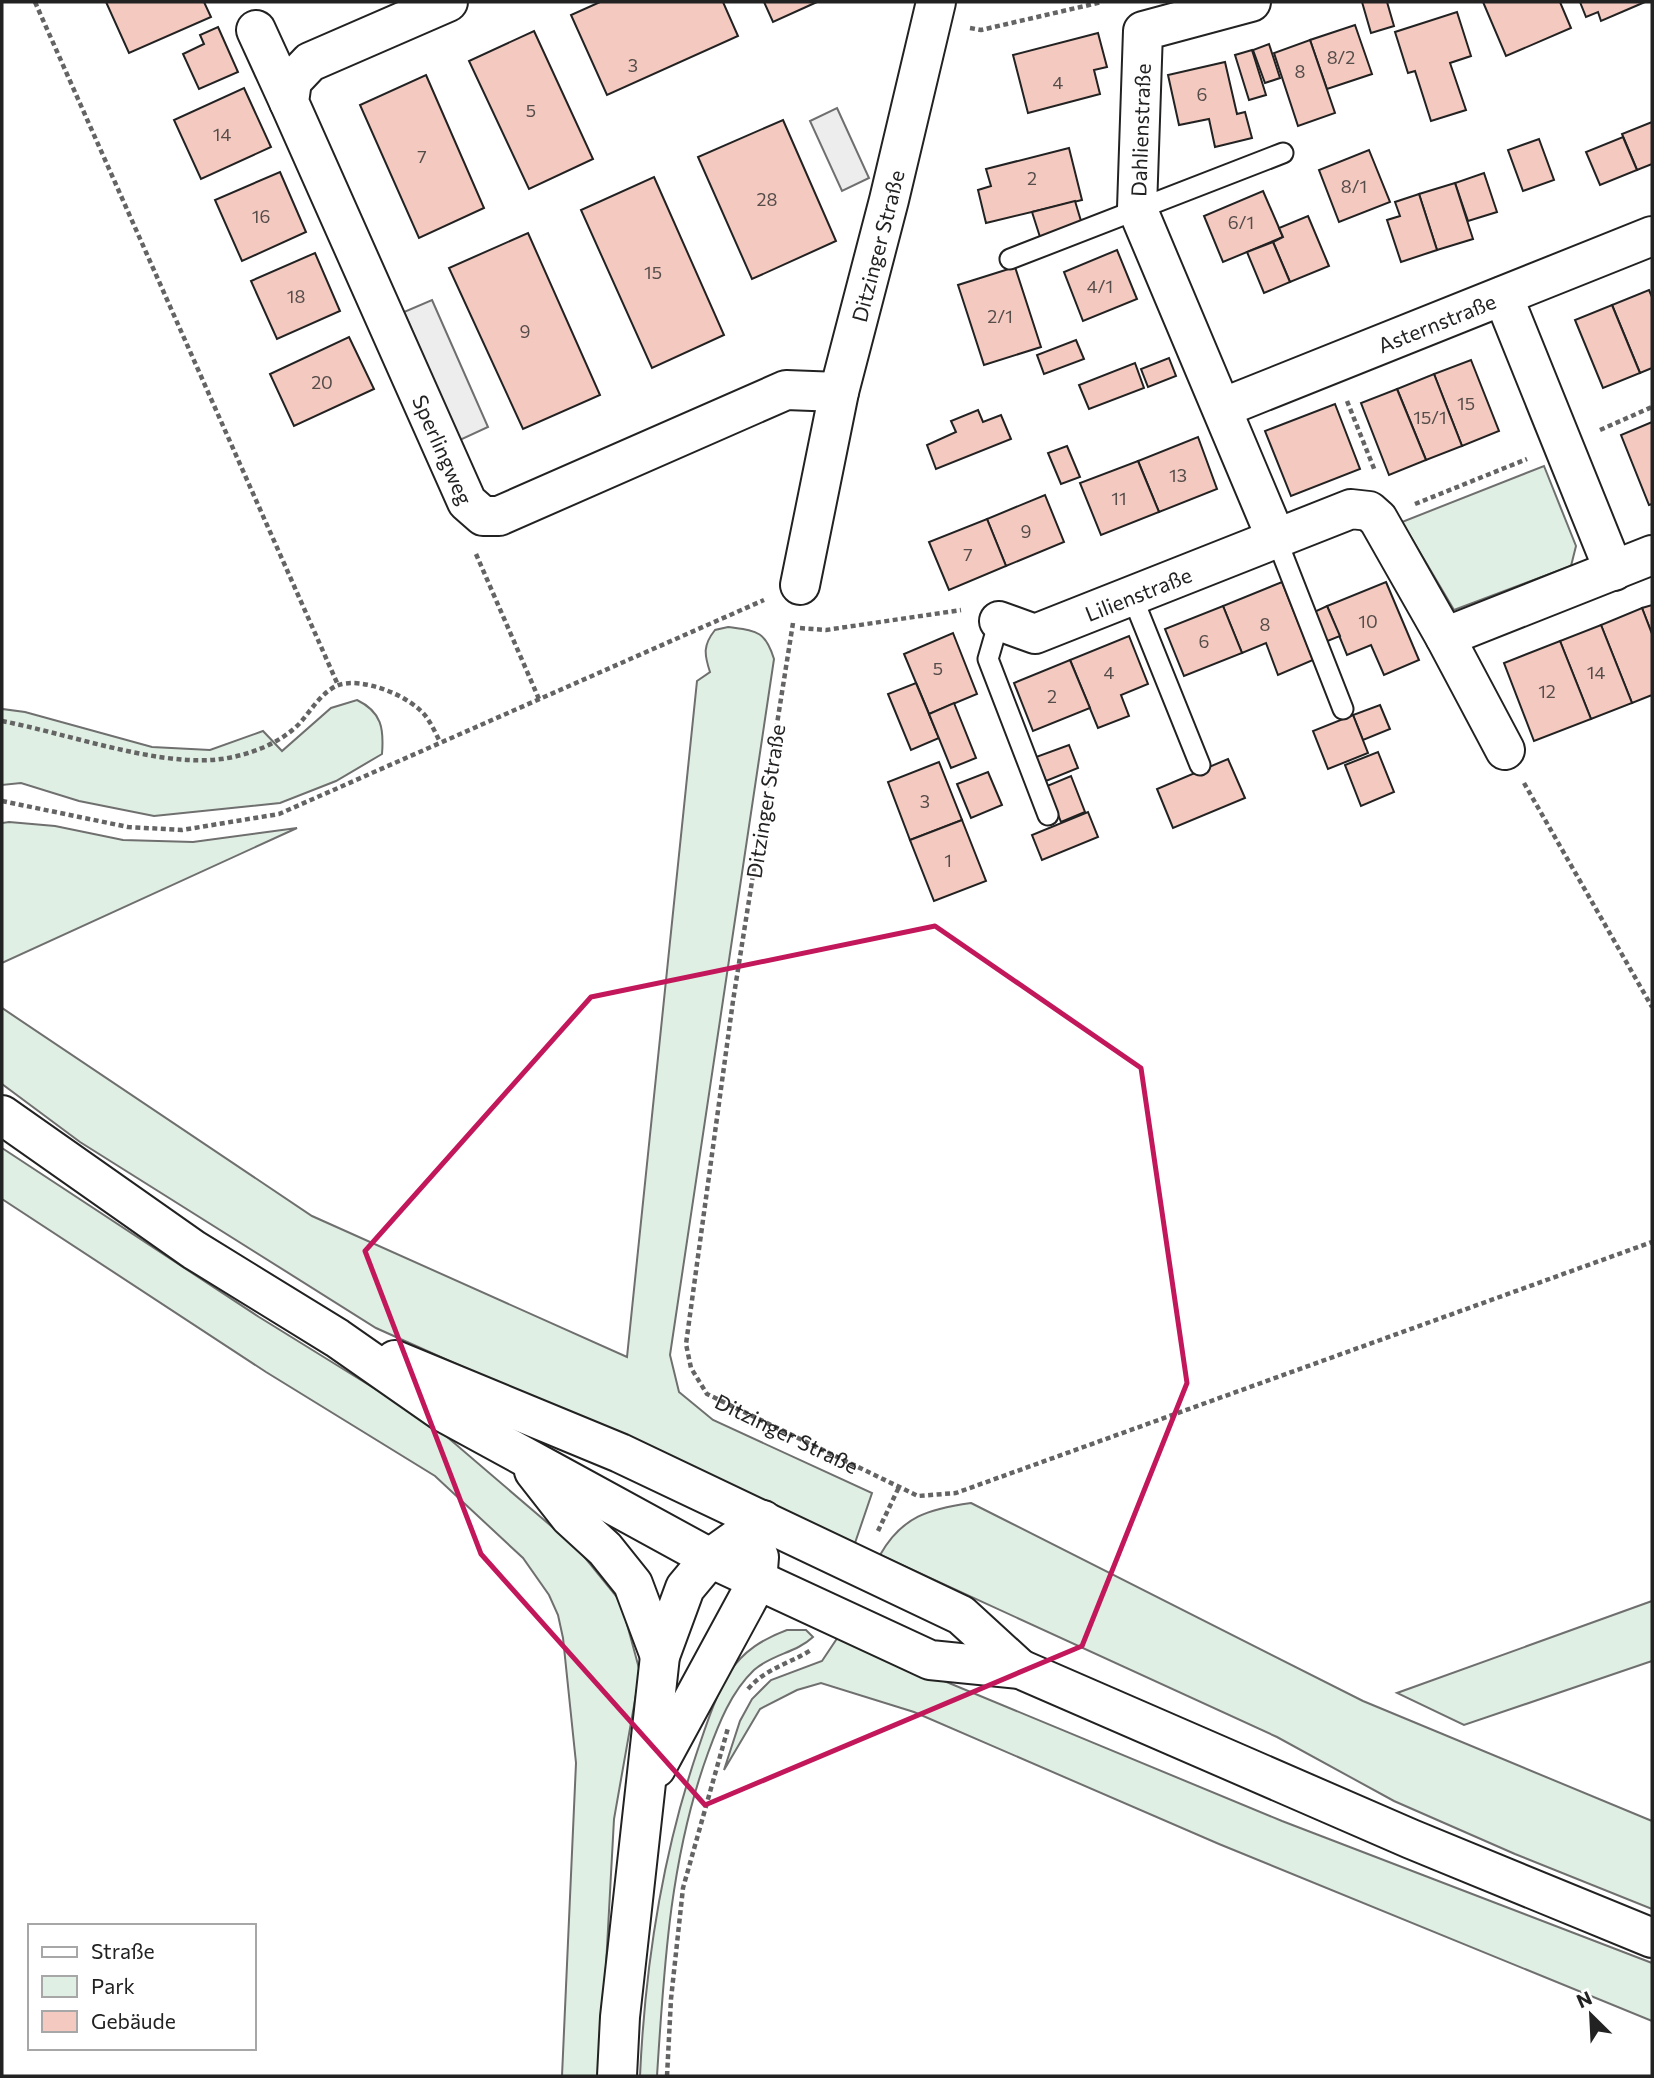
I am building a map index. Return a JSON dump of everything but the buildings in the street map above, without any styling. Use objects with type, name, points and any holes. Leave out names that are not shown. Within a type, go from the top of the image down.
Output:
[{"type":"street","points":[[289,103],[292,81],[310,62],[448,2]]},
{"type":"street","name":"Dahlienstraße","points":[[1222,408],[1137,208],[1143,32],[1251,2]]},
{"type":"street","name":"Ditzinger Straße","points":[[800,585],[839,392],[934,11]]},
{"type":"street","name":"Sperlingweg","points":[[256,30],[467,502],[483,516],[499,516],[786,390],[839,392]]},
{"type":"street","name":"Asternstraße","points":[[1222,408],[1652,236]]},
{"type":"street","points":[[1503,296],[1614,570]]},
{"type":"street","points":[[1222,408],[1276,538]]},
{"type":"street","name":"Lilienstraße","points":[[999,621],[1035,634],[1351,509],[1385,516]]},
{"type":"street","points":[[1385,516],[1505,750]]},
{"type":"street","points":[[1445,636],[1652,555]]},
{"type":"street","points":[[2,1115],[194,1250],[337,1338],[443,1412],[757,1582],[930,1660],[1020,1669],[1411,1839],[1652,1938]]},
{"type":"street","points":[[337,1338],[620,1453],[961,1615],[1020,1669]]},
{"type":"street","points":[[524,1458],[570,1517],[605,1549],[633,1584],[660,1656]]},
{"type":"street","points":[[617,2076],[620,2017],[660,1656],[685,1588],[710,1558],[762,1520]]},
{"type":"street","points":[[647,1785],[757,1582],[762,1520]]},
{"type":"lane","points":[[1010,258],[1283,153]]},
{"type":"lane","points":[[1276,538],[1343,709]]},
{"type":"lane","points":[[1132,596],[1200,765]]},
{"type":"lane","points":[[999,621],[988,659],[1048,815]]},
{"type":"path","points":[[35,2],[338,685]]},
{"type":"path","points":[[934,11],[981,30],[1102,2]]},
{"type":"path","points":[[1332,364],[1385,516],[1652,407]]},
{"type":"path","points":[[483,516],[474,548],[539,699]]},
{"type":"path","points":[[2,801],[128,827],[182,830],[279,814],[800,585]]},
{"type":"path","name":"Ditzinger Straße","points":[[800,585],[733,1001],[686,1345],[691,1368],[707,1394],[919,1496],[956,1493],[1652,1242]]},
{"type":"path","points":[[792,628],[826,630],[961,610],[999,621]]},
{"type":"path","points":[[2,722],[181,761],[214,760],[244,754],[273,743],[299,724],[311,708],[338,685],[373,686],[402,696],[426,716],[440,742]]},
{"type":"path","points":[[1505,750],[1652,1007]]},
{"type":"path","points":[[746,1692],[776,1666],[820,1645]]},
{"type":"path","points":[[667,2076],[671,1999],[683,1888],[715,1769],[734,1716]]},
{"type":"highlighted area","points":[[935,926],[1141,1068],[1187,1383],[1082,1646],[705,1805],[481,1554],[365,1251],[591,997]]},
{"type":"green space","points":[[1544,466],[1576,546],[1571,566],[1454,610],[1402,522]]},
{"type":"green space","points":[[728,627],[752,631],[763,637],[774,659],[670,1355],[679,1392],[713,1420],[872,1493],[855,1543],[376,1328],[80,1142],[2,1084],[2,1008],[312,1216],[627,1357],[697,681],[710,672],[706,650],[708,640],[715,630]]},
{"type":"green space","points":[[357,700],[372,710],[380,722],[382,754],[336,781],[280,803],[154,816],[79,801],[21,783],[2,785],[2,709],[25,712],[152,747],[210,750],[263,731],[282,751],[331,708]]},
{"type":"green space","points":[[2,823],[55,826],[123,840],[193,842],[297,828],[2,963]]},
{"type":"green space","points":[[2,1148],[259,1317],[432,1424],[578,1549],[621,1602],[640,1672],[614,1819],[600,2076],[562,2076],[576,1763],[563,1638],[558,1615],[549,1595],[523,1558],[435,1476],[266,1372],[2,1199]]},
{"type":"green space","points":[[971,1503],[1363,1701],[1652,1821],[1652,1909],[1515,1854],[1394,1801],[1277,1737],[880,1555],[907,1523],[942,1508]]},
{"type":"green space","points":[[1652,1601],[1652,1661],[1464,1725],[1397,1693]]},
{"type":"green space","points":[[787,1630],[806,1630],[813,1637],[799,1647],[768,1660],[754,1670],[739,1688],[726,1708],[695,1792],[671,1913],[657,2076],[640,2076],[646,1994],[657,1912],[674,1831],[697,1752],[719,1692],[729,1673],[754,1647]]},
{"type":"green space","points":[[838,1637],[1282,1821],[1652,1963],[1652,2021],[1219,1844],[914,1712],[821,1683],[797,1690],[760,1709],[724,1770],[740,1721],[752,1699],[771,1680],[822,1661]]},
{"type":"shaded area","points":[[837,108],[869,178],[842,191],[810,121]]},
{"type":"shaded area","points":[[432,300],[488,427],[460,440],[404,312]]}]
